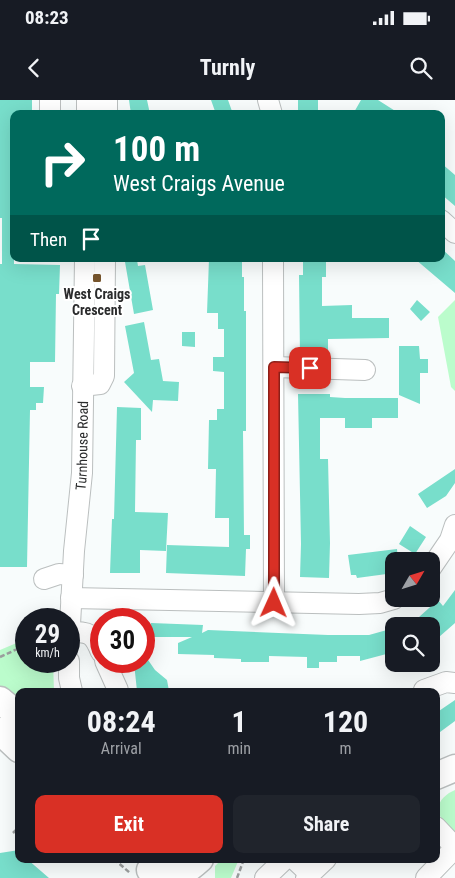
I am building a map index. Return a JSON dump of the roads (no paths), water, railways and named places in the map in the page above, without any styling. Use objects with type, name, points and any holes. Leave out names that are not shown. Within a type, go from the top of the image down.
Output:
[{"type":"main road","points":[[9,714],[15,734]]},
{"type":"main road","points":[[440,774],[455,768]]},
{"type":"street","points":[[445,224],[455,233]]},
{"type":"street","name":"Turnhouse Road","points":[[70,608],[82,473],[85,262]]},
{"type":"street","points":[[82,386],[100,384],[104,376],[105,262]]},
{"type":"street","points":[[273,262],[274,603]]},
{"type":"street","points":[[274,367],[365,370]]},
{"type":"street","points":[[440,555],[450,540],[455,525]]},
{"type":"street","points":[[44,579],[59,574],[72,575]]},
{"type":"street","points":[[71,598],[359,604],[385,602]]},
{"type":"street","points":[[69,673],[71,688]]},
{"type":"street","points":[[110,673],[117,688]]},
{"type":"street","points":[[430,688],[446,682],[455,683]]},
{"type":"street","points":[[426,878],[455,848],[440,831]]},
{"type":"street","points":[[265,878],[281,863]]},
{"type":"street","points":[[297,863],[308,876],[322,863]]},
{"type":"place","name":"West Craigs Crescent","points":[[97,278]]}]
